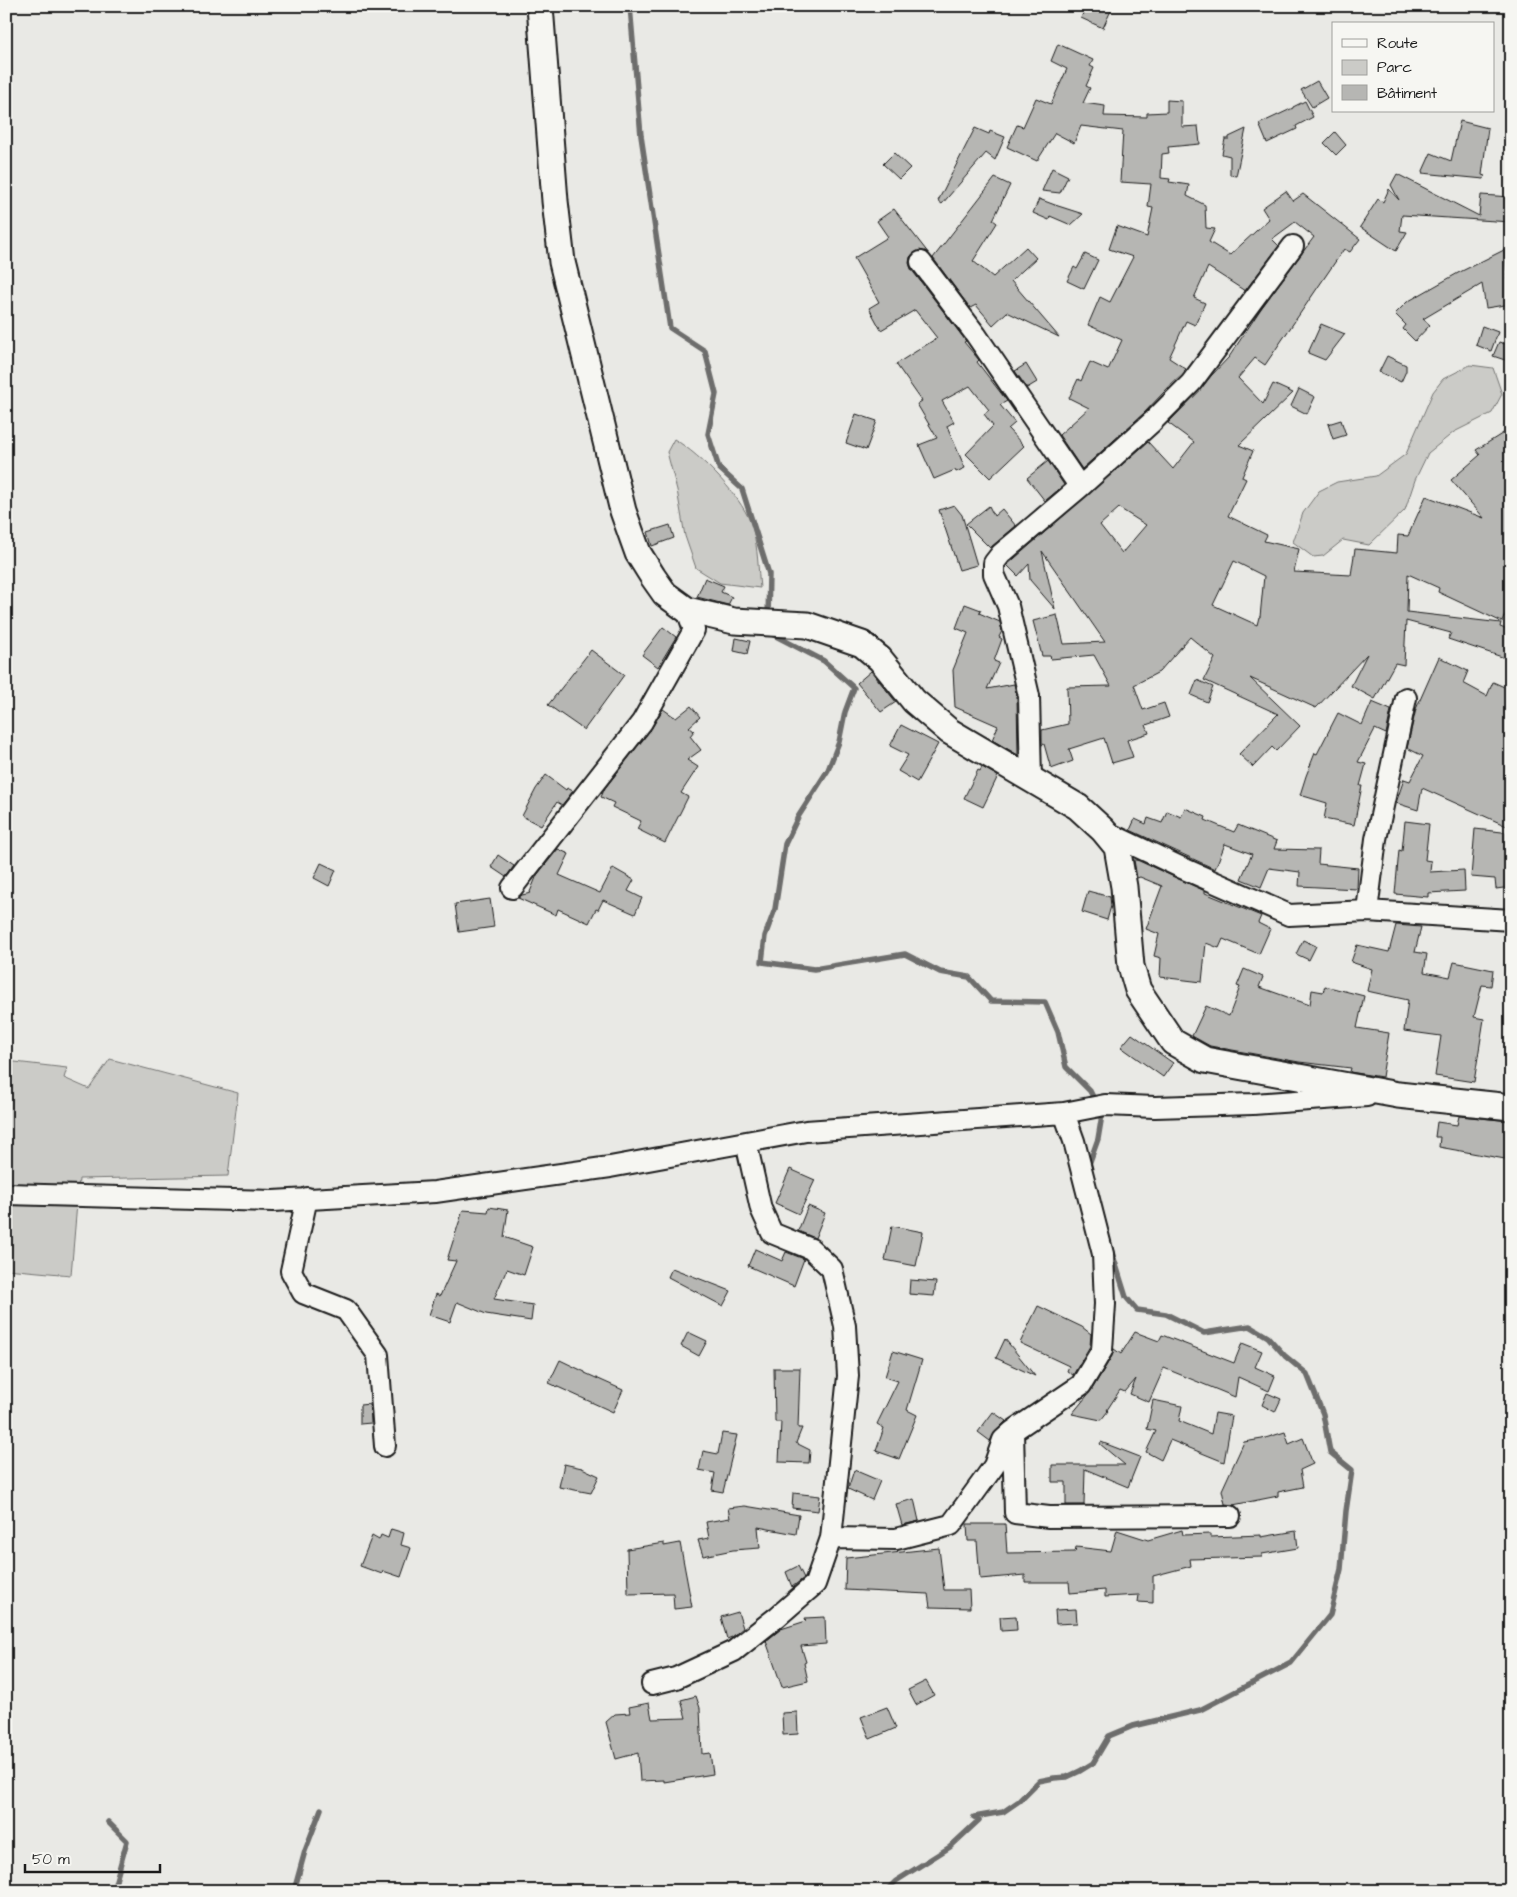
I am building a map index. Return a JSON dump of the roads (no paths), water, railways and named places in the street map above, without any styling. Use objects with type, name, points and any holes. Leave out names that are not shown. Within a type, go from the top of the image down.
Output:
[{"type":"street","points":[[540,6],[554,201],[562,262],[623,511],[638,553],[665,594],[687,610],[734,622],[807,625],[862,644],[880,659],[914,701],[949,731],[1078,807],[1103,830],[1117,847],[1124,887],[1131,966],[1138,990],[1173,1042],[1205,1060],[1398,1095],[1511,1107]]},
{"type":"street","points":[[1031,780],[1029,696],[1008,606],[994,574],[994,563],[1001,554],[1080,487],[1192,383],[1293,246]]},
{"type":"street","points":[[921,262],[976,335],[1080,487]]},
{"type":"street","points":[[512,888],[642,722],[694,630],[687,610]]},
{"type":"street","points":[[1368,911],[1376,839],[1406,698]]},
{"type":"street","points":[[1103,830],[1180,867],[1289,915],[1368,911],[1511,920]]},
{"type":"street","points":[[6,1194],[274,1201],[435,1192],[610,1167],[806,1131],[1064,1113],[1097,1106],[1155,1107],[1253,1104],[1337,1097],[1398,1095]]},
{"type":"street","points":[[831,1538],[896,1539],[951,1525],[994,1466],[1003,1440],[1013,1430],[1081,1385],[1102,1350],[1105,1304],[1103,1254],[1074,1141],[1064,1113]]},
{"type":"street","points":[[652,1684],[676,1678],[734,1651],[777,1617],[815,1584],[831,1538],[838,1487],[848,1376],[845,1326],[832,1269],[811,1249],[772,1233],[761,1209],[746,1142]]},
{"type":"street","points":[[307,1198],[291,1272],[303,1293],[346,1310],[378,1354],[385,1446]]},
{"type":"street","points":[[1013,1430],[1015,1513],[1049,1517],[1230,1516]]},
{"type":"waterway","points":[[630,6],[641,136],[670,328],[705,351],[716,394],[708,434],[719,468],[742,489],[769,574],[768,618]]},
{"type":"waterway","points":[[770,633],[824,661],[854,688],[845,712],[839,742],[828,770],[798,817],[785,844],[775,909],[765,936],[762,962],[814,969],[905,954],[940,972],[969,977],[991,1001],[1045,1002],[1058,1032],[1066,1067],[1090,1091],[1102,1115],[1098,1139],[1089,1164],[1090,1168]]},
{"type":"waterway","points":[[886,1891],[896,1881],[950,1847],[979,1820],[974,1817],[1003,1812],[1019,1801],[1039,1781],[1067,1777],[1093,1763],[1109,1736],[1133,1726],[1200,1710],[1291,1663],[1330,1615],[1341,1569],[1352,1470],[1330,1452],[1323,1414],[1307,1374],[1285,1356],[1268,1337],[1250,1326],[1204,1333],[1166,1314],[1137,1310],[1126,1297],[1111,1249]]},
{"type":"waterway","points":[[294,1891],[305,1851],[321,1809]]},
{"type":"waterway","points":[[108,1822],[127,1841],[113,1891]]}]
